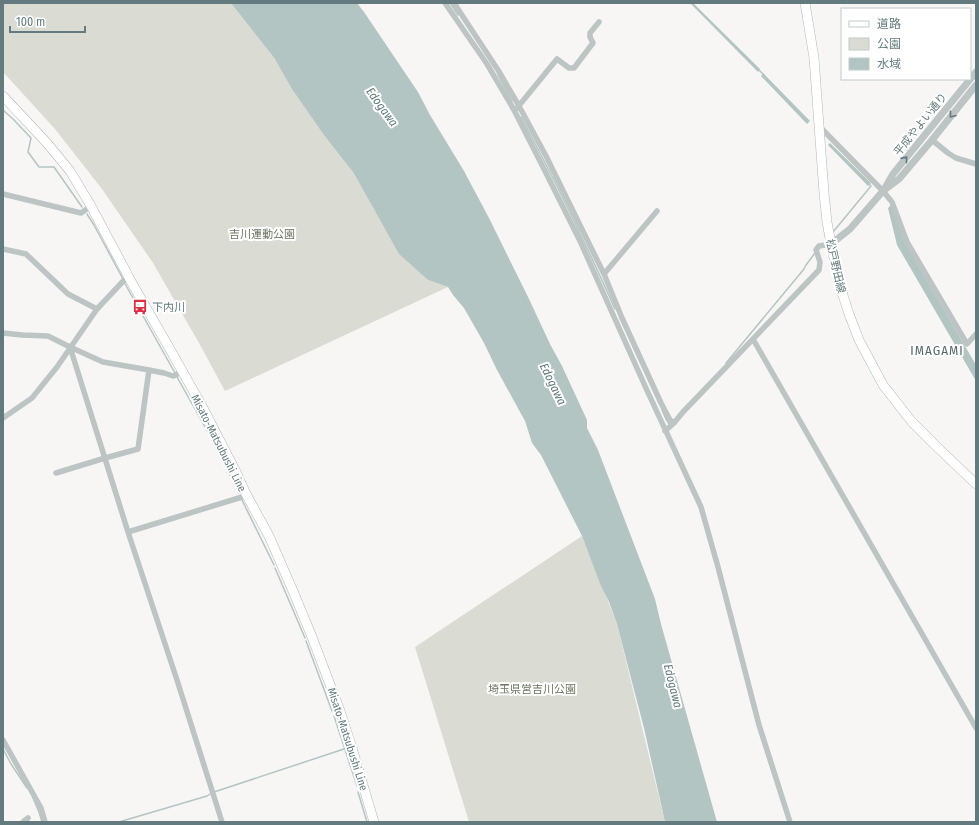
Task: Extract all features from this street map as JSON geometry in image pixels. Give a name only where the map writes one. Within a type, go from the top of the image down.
[{"type":"main road","name":"松戸野田線","points":[[805,3],[814,58],[824,193],[831,244],[840,286],[849,314],[859,340],[883,385],[912,422],[976,484]]},
{"type":"main road","name":"Misato-Matsubushi Line","points":[[3,96],[47,143],[70,171],[91,206],[125,280],[178,374],[203,408],[269,536],[293,590],[342,718],[374,822]]},
{"type":"street","points":[[445,3],[486,64],[514,110],[580,241],[665,432],[701,507],[760,725],[790,822]]},
{"type":"street","points":[[454,3],[498,70],[549,162],[604,274],[622,318],[661,403],[670,420],[674,423]]},
{"type":"street","points":[[514,110],[519,106],[557,59],[569,68],[574,68],[593,43],[590,34],[599,22]]},
{"type":"street","name":"平成やよい通り","points":[[831,244],[850,229],[883,191],[893,174],[969,80]]},
{"type":"street","name":"平成やよい通り","points":[[883,191],[899,179],[976,85]]},
{"type":"street","points":[[818,126],[883,191],[892,202],[907,242],[967,344],[976,334]]},
{"type":"street","points":[[932,140],[948,154],[976,164]]},
{"type":"street","points":[[3,194],[81,213],[91,206]]},
{"type":"street","points":[[604,274],[657,211]]},
{"type":"street","points":[[665,432],[819,270],[820,262],[816,250],[819,246],[831,244]]},
{"type":"street","points":[[3,249],[26,254],[68,294],[97,308]]},
{"type":"street","points":[[3,418],[32,398],[57,367],[97,308],[125,280]]},
{"type":"street","points":[[3,333],[48,336],[103,362],[164,373],[178,374]]},
{"type":"street","points":[[753,339],[976,728]]},
{"type":"street","points":[[70,347],[222,822]]},
{"type":"street","points":[[56,473],[138,449],[150,370]]},
{"type":"street","points":[[128,532],[242,497],[246,494]]},
{"type":"street","points":[[3,740],[41,808],[45,822]]},
{"type":"street","points":[[23,822],[28,818]]},
{"type":"green space","name":"吉川運動公園","points":[[3,3],[232,3],[275,59],[353,172],[385,229],[428,280],[448,287],[225,391],[153,263],[102,189],[55,129],[3,72]]},
{"type":"green space","name":"埼玉県営吉川公園","points":[[582,536],[617,624],[665,822],[469,822],[415,647]]},
{"type":"water","name":"Edogawa","points":[[231,3],[357,3],[418,92],[430,115],[464,171],[489,218],[587,420],[587,428],[598,450],[655,599],[717,822],[665,822],[644,728],[617,624],[609,602],[601,586],[582,536],[541,455],[532,443],[525,421],[464,308],[448,287],[428,280],[399,254],[353,172],[324,135],[292,89],[275,59]]},
{"type":"water","points":[[690,3],[693,3],[760,69],[758,72]]},
{"type":"water","points":[[763,73],[810,121],[807,124],[761,76]]},
{"type":"water","points":[[830,143],[871,183],[868,186],[828,145]]},
{"type":"water","points":[[891,205],[905,243],[976,365],[976,381],[897,245],[888,208]]},
{"type":"waterway","points":[[450,3],[458,15]]},
{"type":"waterway","points":[[758,69],[764,75]]},
{"type":"waterway","points":[[498,75],[512,101]]},
{"type":"waterway","points":[[3,110],[31,138],[28,152],[39,167],[54,167],[82,207]]},
{"type":"waterway","points":[[521,117],[570,212],[615,309]]},
{"type":"waterway","points":[[833,232],[871,186],[869,184]]},
{"type":"waterway","points":[[87,214],[123,279]]},
{"type":"waterway","points":[[726,363],[804,269],[815,253]]},
{"type":"waterway","points":[[124,282],[175,373]]},
{"type":"waterway","points":[[177,377],[209,434],[239,493]]},
{"type":"waterway","points":[[662,410],[670,424]]},
{"type":"waterway","points":[[241,498],[274,565]]},
{"type":"waterway","points":[[275,568],[305,638]]},
{"type":"waterway","points":[[306,641],[332,711]]},
{"type":"waterway","points":[[334,716],[357,786]]},
{"type":"waterway","points":[[3,749],[27,788]]},
{"type":"waterway","points":[[214,792],[344,749]]},
{"type":"waterway","points":[[358,792],[367,822]]},
{"type":"waterway","points":[[119,822],[210,794]]},
{"type":"waterway","points":[[33,798],[42,822]]},
{"type":"place","name":"下内川","points":[[140,307]]},
{"type":"district","name":"IMAGAMI","points":[[937,350]]}]
